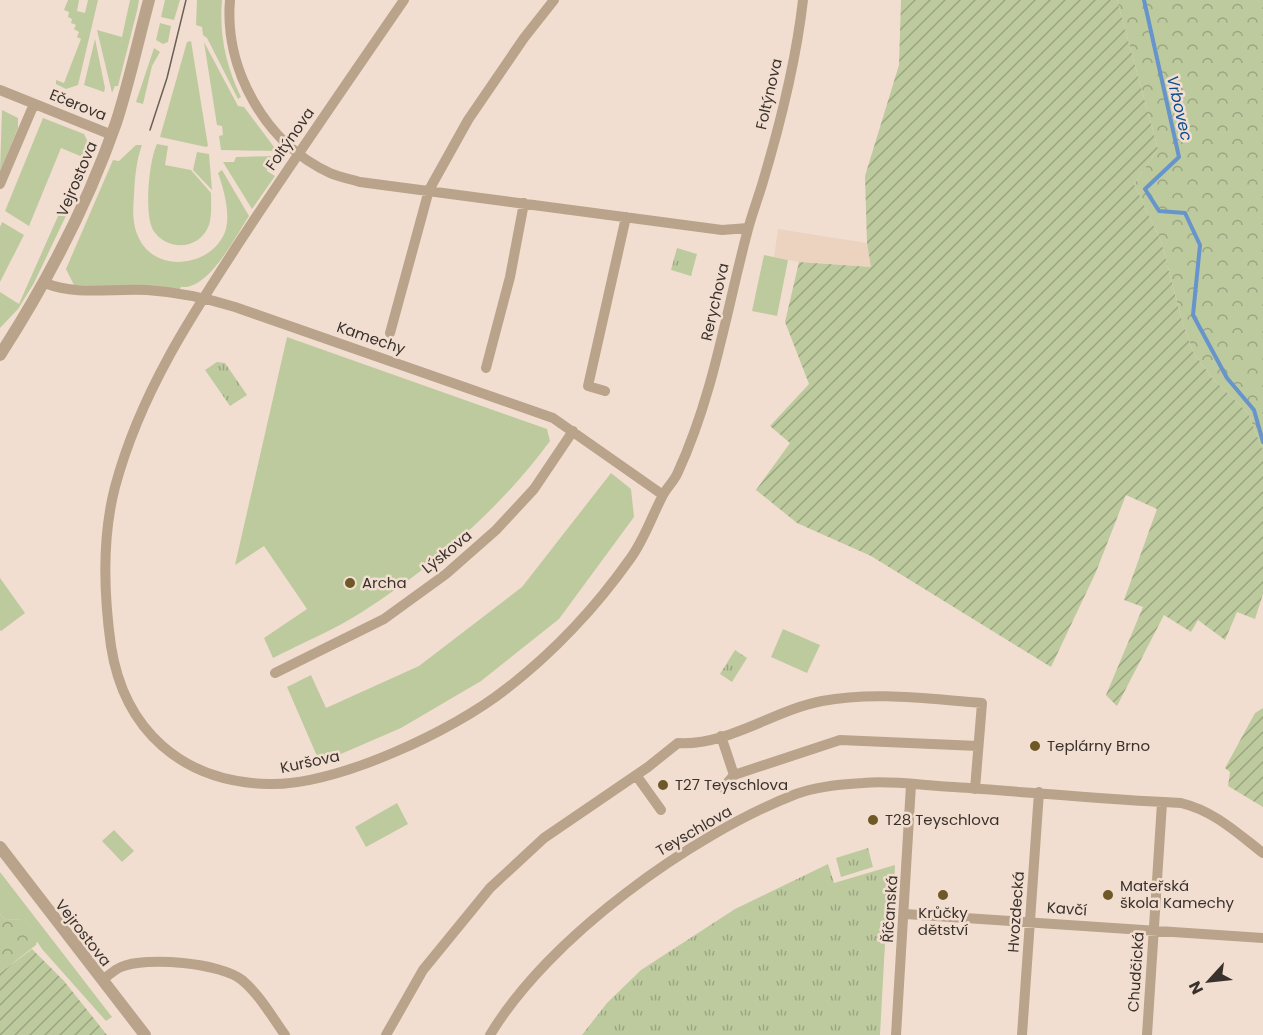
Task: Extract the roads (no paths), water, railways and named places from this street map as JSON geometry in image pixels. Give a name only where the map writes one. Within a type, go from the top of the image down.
[{"type":"street","name":"Vejrostova","points":[[0,355],[45,283],[69,238],[112,135],[131,74],[149,0]]},
{"type":"street","points":[[230,0],[230,37],[246,87],[262,115],[314,165],[360,182],[722,230],[748,228]]},
{"type":"street","name":"Foltýnova","points":[[203,297],[404,0]]},
{"type":"street","points":[[390,333],[429,190],[475,110],[524,38],[554,0]]},
{"type":"street","name":"Foltýnova","points":[[748,228],[788,86],[803,0]]},
{"type":"street","name":"Ečerova","points":[[0,90],[112,135]]},
{"type":"street","name":"Ečerova","points":[[0,184],[33,104]]},
{"type":"street","points":[[486,368],[510,277],[524,203]]},
{"type":"street","points":[[605,391],[588,386],[626,217]]},
{"type":"street","name":"Rerychova","points":[[663,495],[676,478],[700,413],[723,336],[748,228]]},
{"type":"street","name":"Kamechy","points":[[45,283],[75,290],[148,290],[203,297],[370,353],[553,418],[663,495]]},
{"type":"street","name":"Kuršova","points":[[203,297],[156,379],[132,431],[113,496],[107,550],[107,593],[117,678],[127,702],[141,724],[158,744],[191,766],[225,778],[270,784],[295,782],[363,764],[429,737],[504,692],[575,625],[631,558],[650,525],[663,495]]},
{"type":"street","name":"Lýskova","points":[[274,673],[384,619],[446,574],[496,530],[534,489],[573,431]]},
{"type":"street","points":[[386,1035],[423,970],[490,888],[544,838],[636,775],[678,743],[721,736],[821,701],[848,696],[882,695],[982,703],[975,789]]},
{"type":"street","points":[[721,736],[734,775],[840,740],[978,746]]},
{"type":"street","points":[[636,775],[661,810]]},
{"type":"street","name":"Teyschlova","points":[[723,788],[734,775]]},
{"type":"street","name":"Teyschlova","points":[[490,1035],[503,1013],[580,930],[662,866],[748,817],[798,793],[864,782],[1180,803],[1200,808],[1218,817],[1263,853]]},
{"type":"street","name":"Říčanská","points":[[896,1035],[912,785]]},
{"type":"street","name":"Hvozdecká","points":[[1022,1035],[1039,792]]},
{"type":"street","name":"Chudčická","points":[[1147,1035],[1162,802]]},
{"type":"street","name":"Vejrostova","points":[[0,847],[145,1035]]},
{"type":"street","name":"Kavčí","points":[[905,914],[1263,938]]},
{"type":"street","points":[[102,980],[121,967],[138,964],[189,963],[210,967],[241,979],[285,1035]]},
{"type":"waterway","name":"Vrbovec","points":[[1144,0],[1179,157],[1145,189],[1159,211],[1185,213],[1200,245],[1193,315],[1227,378],[1254,410],[1263,442]]},
{"type":"tram line","points":[[150,130],[167,78],[186,0]]},
{"type":"place","name":"Archa","points":[[350,583]]},
{"type":"place","name":"Teplárny Brno","points":[[1035,746]]},
{"type":"place","name":"T27 Teyschlova","points":[[663,785]]},
{"type":"place","name":"T28 Teyschlova","points":[[873,820]]},
{"type":"place","name":"Krůčky dětství","points":[[943,895]]},
{"type":"place","name":"Mateřská škola Kamechy","points":[[1108,895]]}]
